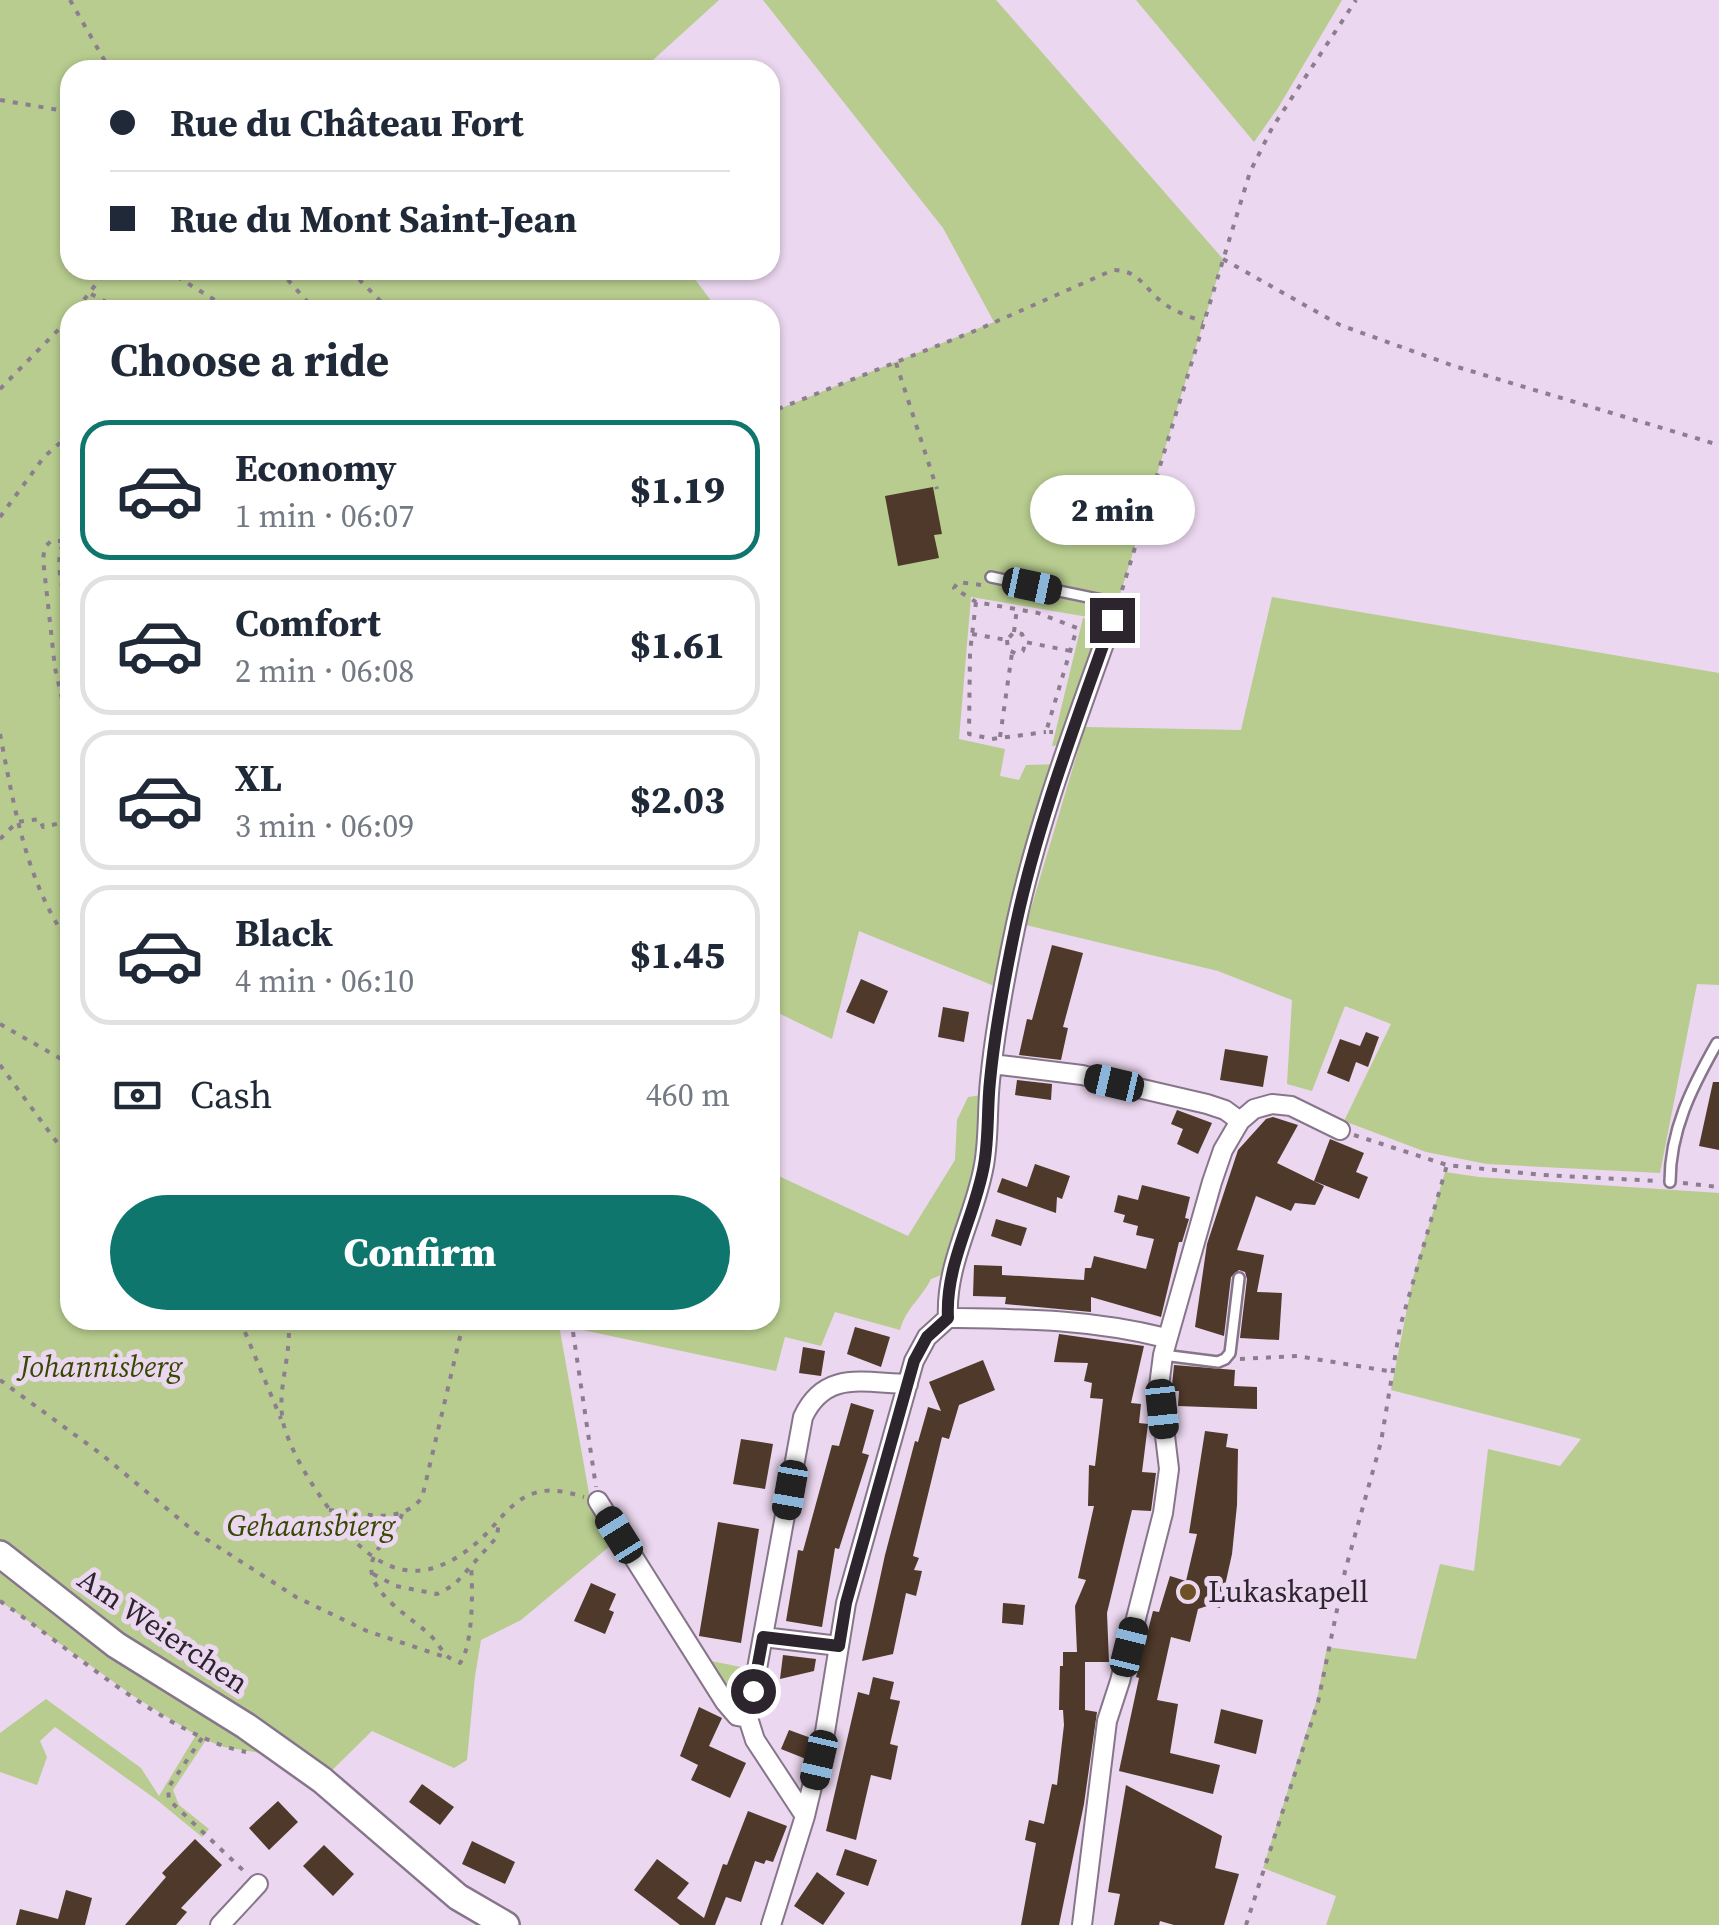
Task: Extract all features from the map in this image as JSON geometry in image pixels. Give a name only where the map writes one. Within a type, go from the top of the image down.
[{"type":"main road","name":"Am Weierchen","points":[[0,1554],[116,1645],[292,1758],[458,1896],[506,1925]]},
{"type":"street","points":[[948,1318],[952,1271],[984,1164],[992,1064],[1016,923],[1035,848],[1112,620]]},
{"type":"street","points":[[992,1064],[1100,1080],[1207,1104],[1240,1120]]},
{"type":"street","points":[[1082,1925],[1107,1722],[1163,1513],[1169,1469],[1159,1386],[1164,1346],[1223,1150],[1240,1120],[1254,1109],[1272,1104],[1290,1106],[1340,1130]]},
{"type":"street","points":[[771,1925],[805,1816],[825,1732],[846,1603],[914,1361],[927,1337],[948,1318],[1058,1319],[1114,1325],[1164,1346]]},
{"type":"street","points":[[805,1816],[754,1740],[748,1718],[803,1416],[823,1388],[842,1383],[908,1384]]},
{"type":"street","points":[[598,1502],[725,1702],[738,1716],[748,1718]]},
{"type":"street","points":[[763,1637],[839,1646]]},
{"type":"street","points":[[220,1925],[258,1884]]},
{"type":"lane","points":[[991,578],[1118,603],[1112,620]]},
{"type":"lane","points":[[1670,1182],[1670,1158],[1678,1124],[1691,1088],[1717,1043]]},
{"type":"lane","points":[[1164,1346],[1218,1362],[1225,1359],[1230,1352],[1239,1278]]},
{"type":"path","points":[[70,0],[104,60]]},
{"type":"path","points":[[1124,582],[1259,149],[1356,0]]},
{"type":"path","points":[[0,100],[60,111]]},
{"type":"path","points":[[1222,259],[1340,325],[1454,366],[1719,445]]},
{"type":"path","points":[[780,408],[896,364],[1114,270],[1138,275],[1165,304],[1203,322]]},
{"type":"path","points":[[84,300],[99,280]]},
{"type":"path","points":[[182,280],[215,300]]},
{"type":"path","points":[[288,280],[306,300]]},
{"type":"path","points":[[360,280],[380,300]]},
{"type":"path","points":[[89,293],[103,300]]},
{"type":"path","points":[[0,389],[60,328]]},
{"type":"path","points":[[896,364],[938,489]]},
{"type":"path","points":[[0,517],[44,457],[60,443]]},
{"type":"path","points":[[60,540],[45,547],[43,559],[60,687]]},
{"type":"path","points":[[958,582],[954,588],[976,602],[1017,608],[1078,628],[1046,732]]},
{"type":"path","points":[[976,602],[969,734],[1000,738],[1046,732],[1072,735]]},
{"type":"path","points":[[1000,738],[1012,653],[1006,646],[1014,632],[1017,608]]},
{"type":"path","points":[[1012,653],[1023,651],[1025,642],[1022,634],[1014,632]]},
{"type":"path","points":[[972,634],[1007,640]]},
{"type":"path","points":[[1025,642],[1071,651]]},
{"type":"path","points":[[0,734],[17,822],[42,894],[60,926]]},
{"type":"path","points":[[0,839],[17,822],[40,819],[43,827],[60,823]]},
{"type":"path","points":[[0,1024],[60,1058]]},
{"type":"path","points":[[0,1065],[60,1146]]},
{"type":"path","points":[[1340,1130],[1448,1165],[1719,1187]]},
{"type":"path","points":[[1246,1925],[1318,1702],[1344,1571],[1382,1442],[1400,1327],[1448,1165]]},
{"type":"path","points":[[245,1330],[261,1378],[329,1510],[372,1559],[391,1568],[415,1572],[434,1568],[482,1538],[520,1500],[536,1492],[558,1489],[598,1502],[573,1332]]},
{"type":"path","points":[[284,1424],[283,1364],[288,1330]]},
{"type":"path","points":[[329,1510],[382,1517],[412,1510],[422,1498],[462,1330]]},
{"type":"path","points":[[1225,1359],[1297,1356],[1394,1372]]},
{"type":"path","points":[[0,1380],[101,1454],[194,1532],[296,1597],[368,1631],[460,1663],[465,1658],[472,1567]]},
{"type":"path","points":[[402,1514],[397,1531],[383,1541],[372,1559],[372,1574],[382,1595],[433,1637],[445,1657]]},
{"type":"path","points":[[372,1574],[396,1586],[437,1594],[454,1585],[497,1537],[500,1518]]},
{"type":"path","points":[[0,1601],[132,1696],[202,1738],[224,1748],[254,1753]]},
{"type":"path","points":[[202,1738],[168,1788],[169,1800],[258,1884]]},
{"type":"green space","name":"Gehaansbierg","points":[[0,0],[719,0],[653,60],[60,60],[60,280],[696,280],[710,300],[60,300],[60,1330],[560,1330],[590,1499],[616,1541],[521,1620],[481,1640],[467,1760],[454,1768],[372,1731],[322,1780],[291,1758],[224,1747],[206,1740],[173,1790],[179,1805],[209,1829],[202,1837],[55,1727],[40,1741],[47,1757],[37,1785],[0,1772],[0,1733],[46,1699],[141,1768],[159,1796],[196,1735],[132,1695],[0,1601]]},
{"type":"green space","points":[[763,0],[996,0],[1223,259],[1112,621],[971,597],[959,739],[1005,749],[1000,776],[1019,780],[1026,765],[1063,764],[1004,990],[859,931],[832,1039],[780,1014],[780,409],[994,322],[943,228]]},
{"type":"green space","points":[[1136,0],[1342,0],[1254,142]]},
{"type":"green space","points":[[1272,597],[1719,673],[1719,985],[1697,984],[1660,1173],[1487,1164],[1426,1152],[1344,1121],[1391,1024],[1345,1006],[1312,1091],[1287,1084],[1292,1000],[1218,971],[1026,925],[1085,727],[1241,730]]},
{"type":"green space","points":[[1083,618],[1104,621],[1067,744],[1052,746]]},
{"type":"green space","name":"Gehaansbierg","points":[[989,1094],[972,1213],[952,1271],[931,1279],[900,1330],[835,1312],[821,1346],[785,1337],[776,1371],[583,1330],[780,1330],[780,1177],[908,1236],[955,1160],[957,1120],[968,1097]]},
{"type":"green space","points":[[1445,1172],[1719,1193],[1719,1925],[1326,1925],[1336,1896],[1263,1868],[1317,1699],[1327,1647],[1416,1659],[1440,1564],[1474,1571],[1488,1449],[1560,1466],[1581,1439],[1391,1390],[1413,1278]]},
{"type":"green space","points":[[706,1660],[751,1669],[743,1702],[734,1703]]},
{"type":"building","points":[[933,487],[942,534],[934,535],[939,558],[898,566],[885,496]]},
{"type":"building","points":[[1052,945],[1083,953],[1063,1027],[1068,1028],[1061,1060],[1019,1055]]},
{"type":"building","points":[[861,979],[888,991],[874,1024],[846,1012]]},
{"type":"building","points":[[943,1007],[969,1012],[964,1042],[938,1037]]},
{"type":"building","points":[[1366,1032],[1379,1037],[1368,1067],[1356,1062],[1349,1082],[1327,1073],[1340,1039],[1360,1046]]},
{"type":"building","points":[[1225,1049],[1268,1056],[1263,1087],[1220,1080]]},
{"type":"building","points":[[1017,1080],[1052,1084],[1051,1100],[1015,1095]]},
{"type":"building","points":[[1713,1082],[1719,1082],[1719,1150],[1699,1146]]},
{"type":"building","points":[[1177,1110],[1212,1123],[1198,1154],[1177,1144],[1183,1129],[1171,1124]]},
{"type":"building","points":[[1273,1117],[1298,1125],[1277,1163],[1324,1186],[1315,1205],[1295,1203],[1291,1211],[1256,1196],[1237,1250],[1264,1255],[1257,1292],[1282,1293],[1279,1340],[1240,1338],[1247,1279],[1245,1272],[1239,1270],[1231,1277],[1224,1336],[1195,1327],[1207,1244],[1238,1150],[1266,1119]]},
{"type":"building","points":[[1330,1139],[1364,1153],[1356,1172],[1368,1177],[1359,1199],[1314,1181]]},
{"type":"building","points":[[1035,1164],[1070,1176],[1062,1199],[1057,1197],[1056,1213],[997,1192],[1002,1178],[1027,1187]]},
{"type":"building","points":[[1142,1185],[1190,1197],[1185,1218],[1189,1219],[1179,1242],[1161,1317],[1091,1297],[1091,1312],[1005,1304],[1006,1297],[973,1296],[974,1265],[1002,1266],[1002,1275],[1084,1280],[1085,1268],[1091,1268],[1094,1256],[1146,1269],[1154,1239],[1136,1235],[1138,1226],[1123,1222],[1125,1215],[1114,1212],[1118,1195],[1138,1200]]},
{"type":"building","points":[[996,1219],[1027,1228],[1021,1246],[991,1236]]},
{"type":"building","points":[[855,1327],[890,1337],[881,1367],[847,1354]]},
{"type":"building","points":[[1059,1334],[1144,1346],[1131,1403],[1141,1404],[1139,1423],[1148,1424],[1142,1472],[1156,1473],[1151,1511],[1132,1510],[1107,1613],[1109,1662],[1085,1662],[1085,1710],[1097,1712],[1084,1804],[1059,1925],[1021,1925],[1036,1843],[1025,1840],[1029,1820],[1044,1824],[1052,1784],[1057,1785],[1064,1725],[1063,1710],[1059,1710],[1060,1666],[1063,1652],[1077,1652],[1075,1606],[1086,1580],[1078,1578],[1094,1506],[1088,1506],[1089,1465],[1095,1466],[1103,1399],[1090,1398],[1092,1383],[1084,1381],[1088,1363],[1054,1362]]},
{"type":"building","points":[[803,1347],[825,1351],[821,1376],[799,1373]]},
{"type":"building","points":[[983,1360],[995,1390],[959,1405],[949,1439],[942,1437],[913,1556],[919,1558],[914,1570],[922,1571],[916,1596],[906,1593],[893,1654],[862,1661],[915,1441],[918,1442],[928,1407],[941,1411],[929,1382]]},
{"type":"building","points":[[1174,1365],[1235,1370],[1234,1386],[1257,1387],[1257,1409],[1178,1406],[1179,1391],[1172,1391]]},
{"type":"building","points":[[851,1403],[874,1410],[862,1453],[869,1455],[839,1549],[835,1548],[822,1627],[786,1621],[798,1550],[803,1551],[832,1445],[839,1446]]},
{"type":"building","points":[[1205,1431],[1228,1434],[1226,1447],[1238,1449],[1232,1554],[1220,1608],[1210,1605],[1198,1609],[1190,1642],[1171,1637],[1157,1700],[1178,1704],[1170,1753],[1220,1765],[1213,1794],[1119,1771],[1153,1611],[1159,1612],[1170,1576],[1186,1581],[1197,1534],[1189,1533]]},
{"type":"building","points":[[741,1439],[773,1444],[765,1489],[733,1484]]},
{"type":"building","points":[[718,1522],[759,1529],[741,1643],[699,1636]]},
{"type":"building","points":[[591,1583],[616,1594],[605,1634],[574,1621]]},
{"type":"building","points":[[1003,1603],[1025,1605],[1023,1625],[1002,1623]]},
{"type":"building","points":[[783,1655],[816,1659],[814,1671],[780,1679]]},
{"type":"building","points":[[873,1677],[894,1682],[890,1699],[900,1701],[890,1744],[898,1746],[891,1780],[871,1775],[856,1840],[826,1831],[858,1692],[869,1695]]},
{"type":"building","points":[[699,1707],[722,1718],[709,1746],[746,1763],[730,1798],[691,1780],[698,1765],[680,1756]]},
{"type":"building","points":[[1221,1709],[1263,1720],[1256,1754],[1214,1743]]},
{"type":"building","points":[[789,1730],[811,1738],[806,1759],[781,1749]]},
{"type":"building","points":[[422,1784],[454,1807],[440,1825],[409,1802]]},
{"type":"building","points":[[1126,1785],[1222,1836],[1215,1868],[1239,1874],[1224,1925],[1174,1925],[1160,1921],[1159,1925],[1114,1925],[1120,1894],[1108,1892]]},
{"type":"building","points":[[278,1801],[298,1822],[269,1850],[249,1828]]},
{"type":"building","points":[[748,1811],[787,1826],[773,1862],[755,1861],[741,1902],[726,1897],[715,1925],[680,1925],[634,1890],[657,1859],[689,1883],[677,1898],[704,1918]]},
{"type":"building","points":[[195,1839],[222,1865],[181,1908],[187,1912],[176,1925],[125,1925],[166,1877],[162,1873]]},
{"type":"building","points":[[472,1841],[515,1862],[505,1884],[462,1864]]},
{"type":"building","points":[[324,1845],[354,1874],[333,1896],[303,1866]]},
{"type":"building","points":[[845,1849],[877,1860],[868,1886],[836,1875]]},
{"type":"building","points":[[817,1872],[845,1893],[823,1925],[794,1906]]},
{"type":"building","points":[[66,1890],[92,1898],[85,1925],[16,1925],[20,1909],[58,1919]]},
{"type":"place","name":"Lukaskapell","points":[[1188,1592]]},
{"type":"route","points":[[753,1691],[763,1637],[839,1646],[846,1603],[914,1361],[927,1337],[948,1318],[952,1271],[984,1164],[992,1064],[1016,923],[1035,848],[1112,620]]},
{"type":"park label","name":"Johannisberg","points":[[101,1367]]}]
